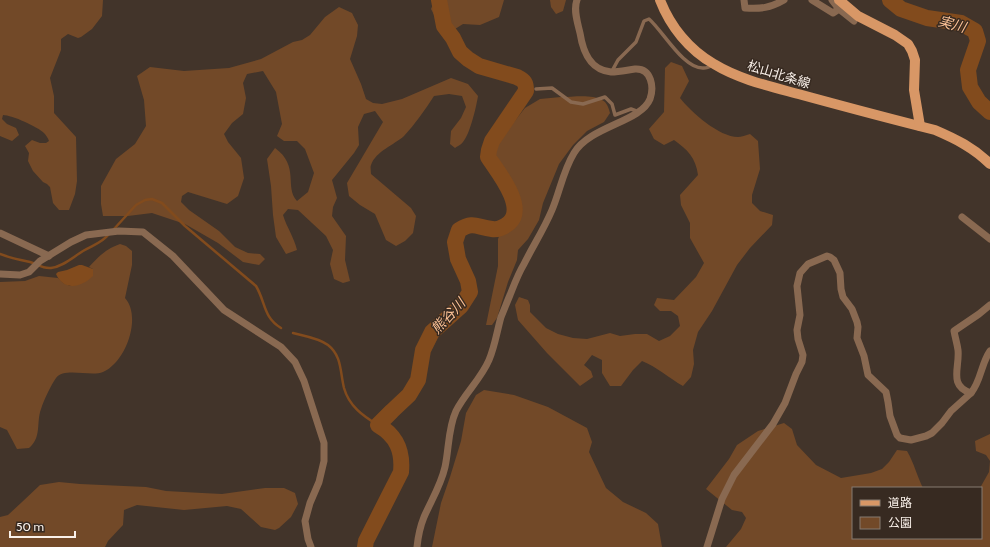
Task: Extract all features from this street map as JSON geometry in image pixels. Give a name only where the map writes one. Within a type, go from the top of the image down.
[{"type":"main road","name":"松山北条線","points":[[663,1],[670,20],[679,34],[701,56],[714,65],[756,82],[935,130],[955,138],[978,153],[990,164]]},
{"type":"main road","points":[[839,4],[858,16],[895,35],[908,44],[915,60],[914,90],[920,126]]},
{"type":"street","points":[[417,547],[423,518],[445,467],[451,422],[457,409],[482,374],[489,360],[501,317],[523,265],[546,225],[568,164],[575,151],[584,141],[593,134],[640,112],[649,102],[652,93],[653,85],[649,76],[644,71],[636,69],[612,72],[601,69],[586,57],[577,20],[577,0]]},
{"type":"street","points":[[744,0],[745,8],[758,9],[775,6],[784,0]]},
{"type":"street","points":[[812,0],[833,13],[839,4]]},
{"type":"street","points":[[832,0],[839,4],[854,21]]},
{"type":"street","points":[[962,217],[990,239]]},
{"type":"street","points":[[0,274],[20,275],[30,272],[40,261],[71,242],[86,235],[119,231],[143,232],[172,256],[224,310],[281,347],[295,362],[304,381],[324,443],[324,462],[319,482],[310,503],[305,521],[311,547]]},
{"type":"street","points":[[0,233],[49,256]]},
{"type":"street","points":[[707,547],[722,498],[734,475],[773,424],[785,402],[802,362],[797,330],[800,315],[797,286],[800,273],[808,264],[827,256],[834,260],[840,273],[843,297],[852,309],[857,322],[857,338],[864,356],[868,375],[886,392],[890,416],[897,435],[900,438],[911,440],[932,433],[951,411],[971,393],[979,381],[990,351]]},
{"type":"street","points":[[971,393],[964,391],[958,386],[956,375],[958,351],[954,331],[990,305]]},
{"type":"lane","points":[[612,72],[618,60],[636,42],[644,21],[649,19],[656,25],[689,64],[704,68],[714,65]]},
{"type":"lane","points":[[536,89],[552,88],[571,102],[583,104],[605,97],[612,104],[615,115],[631,109],[640,112]]},
{"type":"green space","points":[[0,0],[103,0],[102,16],[92,29],[78,38],[68,34],[61,39],[61,50],[50,78],[54,96],[54,113],[76,137],[77,181],[75,194],[69,210],[59,210],[53,203],[50,187],[33,171],[28,161],[29,153],[25,146],[32,140],[40,143],[46,143],[49,141],[45,134],[25,122],[3,115],[2,119],[7,124],[16,128],[19,135],[12,141],[0,136]]},
{"type":"green space","points":[[435,0],[504,0],[499,17],[480,25],[463,24],[447,32],[431,9]]},
{"type":"green space","points":[[550,0],[566,0],[563,11],[556,14],[551,7]]},
{"type":"green space","points":[[339,7],[352,13],[358,25],[357,36],[350,59],[366,99],[373,103],[382,104],[402,99],[451,78],[468,84],[478,96],[466,138],[455,148],[450,144],[451,131],[461,118],[466,107],[462,96],[449,94],[434,96],[420,117],[404,136],[381,152],[373,160],[371,174],[411,208],[416,216],[413,233],[405,241],[396,246],[386,240],[375,214],[349,196],[347,183],[383,122],[375,111],[364,114],[358,127],[359,145],[332,180],[337,198],[333,207],[332,216],[346,236],[345,260],[350,281],[343,283],[334,279],[330,264],[333,250],[326,236],[298,210],[288,209],[283,215],[297,250],[286,254],[276,237],[267,159],[275,148],[283,155],[290,169],[293,195],[297,201],[308,192],[314,173],[305,149],[297,141],[284,141],[277,136],[282,124],[276,92],[263,71],[247,74],[243,83],[246,98],[243,114],[232,123],[224,134],[228,142],[241,158],[244,178],[238,196],[227,204],[188,192],[182,196],[181,202],[189,210],[219,231],[235,247],[248,253],[260,254],[265,259],[259,265],[243,262],[218,243],[185,224],[152,213],[128,216],[103,216],[101,186],[116,159],[135,144],[146,126],[144,100],[137,76],[150,67],[184,71],[229,68],[261,59],[310,35],[325,17]]},
{"type":"green space","points":[[671,62],[682,66],[689,81],[680,98],[691,110],[706,123],[722,133],[738,137],[750,134],[758,141],[760,169],[752,195],[752,203],[760,211],[773,215],[772,225],[750,248],[737,265],[712,311],[698,332],[693,350],[694,364],[691,377],[683,386],[653,366],[642,361],[621,386],[610,386],[602,373],[602,360],[592,355],[584,365],[591,371],[593,377],[580,386],[547,353],[518,320],[515,305],[519,297],[528,300],[530,312],[546,328],[558,334],[573,338],[587,339],[610,333],[620,336],[647,334],[659,341],[670,336],[680,326],[678,316],[671,311],[660,311],[654,305],[657,298],[674,300],[696,277],[704,263],[690,238],[690,223],[681,205],[680,195],[698,175],[693,159],[679,143],[674,140],[664,145],[654,139],[649,129],[664,112],[665,68]]},
{"type":"green space","points":[[588,96],[598,98],[605,102],[610,113],[604,122],[587,131],[573,145],[559,164],[543,203],[539,220],[528,239],[518,250],[517,260],[508,282],[497,318],[492,325],[486,325],[498,266],[498,239],[506,219],[508,205],[504,182],[493,158],[496,145],[525,108],[540,99]]},
{"type":"green space","points":[[120,244],[126,246],[132,251],[132,265],[125,298],[130,306],[132,327],[125,349],[119,359],[103,372],[92,374],[65,373],[56,378],[41,409],[36,439],[29,448],[17,449],[7,430],[0,427],[0,282],[25,281],[39,276],[58,278],[63,283],[70,286],[93,269],[89,267],[103,253]]},
{"type":"green space","points":[[484,390],[514,395],[548,407],[587,428],[592,442],[589,452],[606,488],[623,502],[646,513],[658,524],[662,547],[432,547],[441,503],[461,441],[466,413],[476,395]]},
{"type":"green space","points":[[784,423],[792,429],[797,445],[816,465],[841,478],[871,473],[882,469],[897,450],[907,451],[923,487],[852,487],[852,539],[982,539],[982,487],[981,487],[989,472],[990,461],[990,547],[726,547],[741,529],[746,518],[742,512],[732,510],[706,489],[729,459],[737,445],[758,431]]},
{"type":"green space","points":[[990,434],[990,461],[986,455],[976,451],[975,441]]},
{"type":"green space","points":[[59,482],[146,487],[166,491],[222,494],[265,488],[284,488],[295,493],[298,504],[291,517],[275,530],[261,527],[241,509],[227,506],[184,510],[137,505],[124,510],[123,525],[108,541],[105,547],[0,547],[0,517],[8,515],[40,485]]},
{"type":"shaded area","points":[[79,265],[93,269],[93,276],[89,280],[73,286],[59,280],[56,274],[58,272]]},
{"type":"waterway","name":"熊谷川","points":[[365,547],[366,541],[401,472],[400,451],[390,434],[378,425],[409,395],[418,380],[423,350],[432,332],[461,306],[470,292],[468,281],[458,259],[455,242],[459,230],[472,225],[499,229],[509,223],[514,216],[515,208],[509,189],[488,157],[492,141],[526,91],[525,84],[517,77],[479,66],[460,52],[453,38],[444,26],[439,0]]},
{"type":"waterway","name":"実川","points":[[890,0],[901,9],[927,18],[961,23],[975,31],[978,41],[968,70],[970,87],[979,102],[990,112]]},
{"type":"waterway","points":[[114,229],[136,205],[145,200],[152,199],[162,203],[185,226],[256,286],[268,314],[275,324],[281,328]]},
{"type":"waterway","points":[[0,254],[51,268],[64,263],[100,242],[109,234]]},
{"type":"waterway","points":[[293,333],[320,341],[333,349],[340,365],[344,388],[349,400],[357,410],[378,425]]}]
